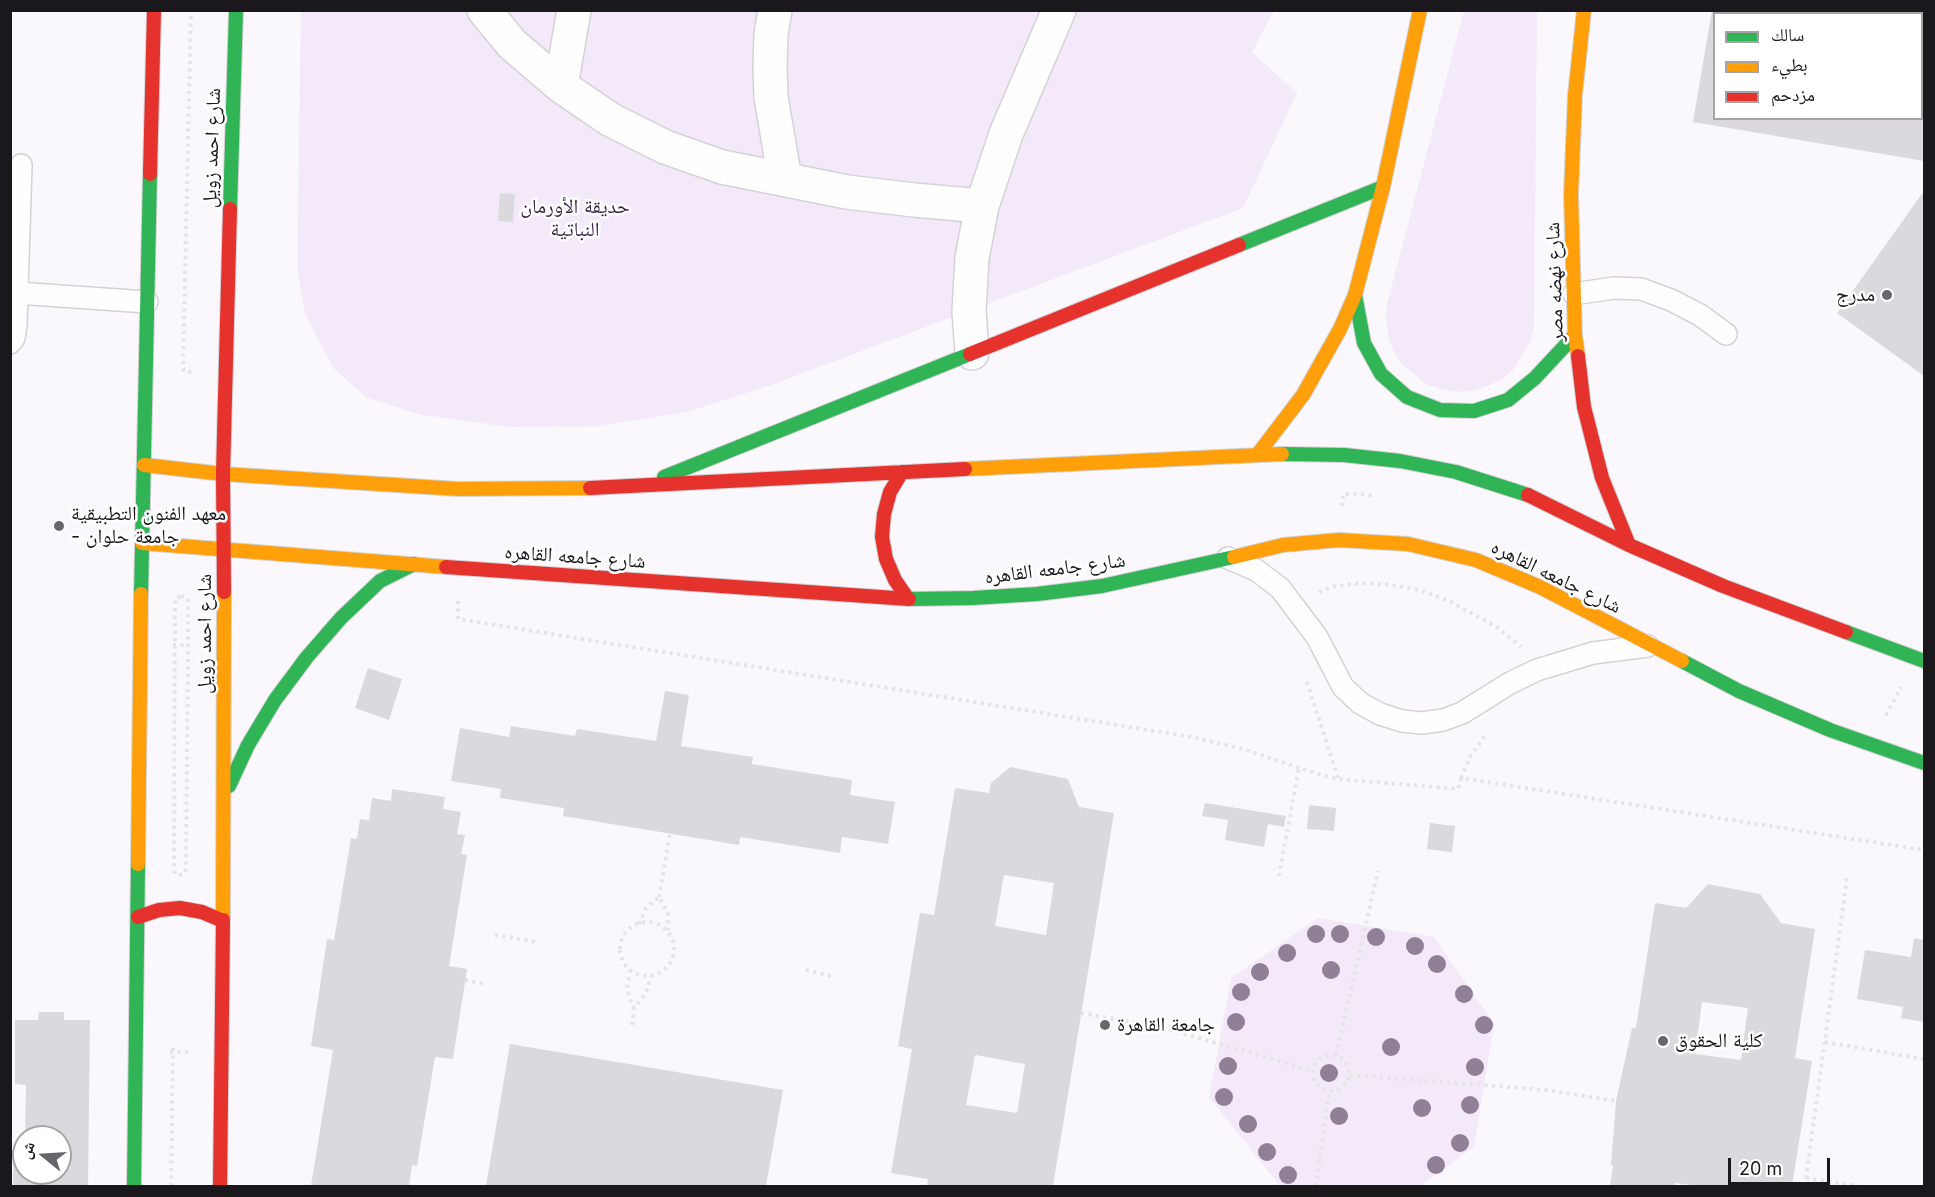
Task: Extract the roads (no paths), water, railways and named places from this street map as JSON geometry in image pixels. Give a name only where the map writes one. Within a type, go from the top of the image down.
[{"type":"main road","points":[[134,1186],[142,543],[154,10]]},
{"type":"main road","name":"شارع احمد زويل","points":[[220,1186],[225,793],[223,474],[236,10]]},
{"type":"main road","points":[[1258,454],[1303,394],[1335,337],[1355,295],[1383,187],[1420,10]]},
{"type":"main road","name":"شارع نهضه مصر","points":[[1584,10],[1575,95],[1571,195],[1575,335],[1584,407],[1602,478],[1629,545]]},
{"type":"main road","points":[[640,486],[1383,187]]},
{"type":"main road","points":[[1355,295],[1364,343],[1381,374],[1407,397],[1440,410],[1474,411],[1508,400],[1535,378],[1575,335]]},
{"type":"main road","points":[[144,465],[223,474],[458,489],[560,490],[1258,454],[1344,455],[1400,461],[1456,472],[1528,495],[1629,545],[1724,586],[1922,656]]},
{"type":"main road","points":[[902,472],[890,492],[884,514],[882,537],[886,559],[895,580],[908,599]]},
{"type":"main road","name":"شارع جامعه القاهره","points":[[142,543],[459,568],[908,599],[1037,594],[1102,586],[1283,545],[1339,540],[1408,544],[1476,560],[1540,587],[1739,691],[1830,730],[1924,763]]},
{"type":"main road","points":[[225,793],[275,700],[307,657],[341,618],[380,581],[414,564]]},
{"type":"main road","points":[[138,917],[159,910],[180,908],[202,912],[223,921]]},
{"type":"street","points":[[484,10],[512,44],[561,86],[611,120],[665,147],[722,167],[785,180],[858,193],[982,206]]},
{"type":"street","points":[[561,86],[574,10]]},
{"type":"street","points":[[775,10],[771,34],[771,96],[785,180]]},
{"type":"street","points":[[972,353],[969,311],[972,258],[982,206],[1006,134],[1059,10]]},
{"type":"lane","points":[[10,343],[14,338],[16,325],[21,165]]},
{"type":"lane","points":[[1574,294],[1614,288],[1641,289],[1691,310],[1726,334]]},
{"type":"lane","points":[[17,293],[147,302]]},
{"type":"lane","points":[[1228,558],[1256,570],[1280,588],[1293,602],[1317,637],[1343,687],[1360,703],[1380,714],[1402,721],[1422,723],[1443,720],[1462,713],[1510,683],[1537,670],[1593,653],[1652,646]]},
{"type":"place","name":"مدرج","points":[[1887,295]]},
{"type":"place","name":"معهد الفنون التطبيقية - جامعة حلوان","points":[[59,526]]},
{"type":"place","name":"جامعة القاهرة","points":[[1105,1025]]},
{"type":"place","name":"كلية الحقوق","points":[[1663,1041]]},
{"type":"park label","name":"حديقة الأورمان النباتية","points":[[575,218]]}]
